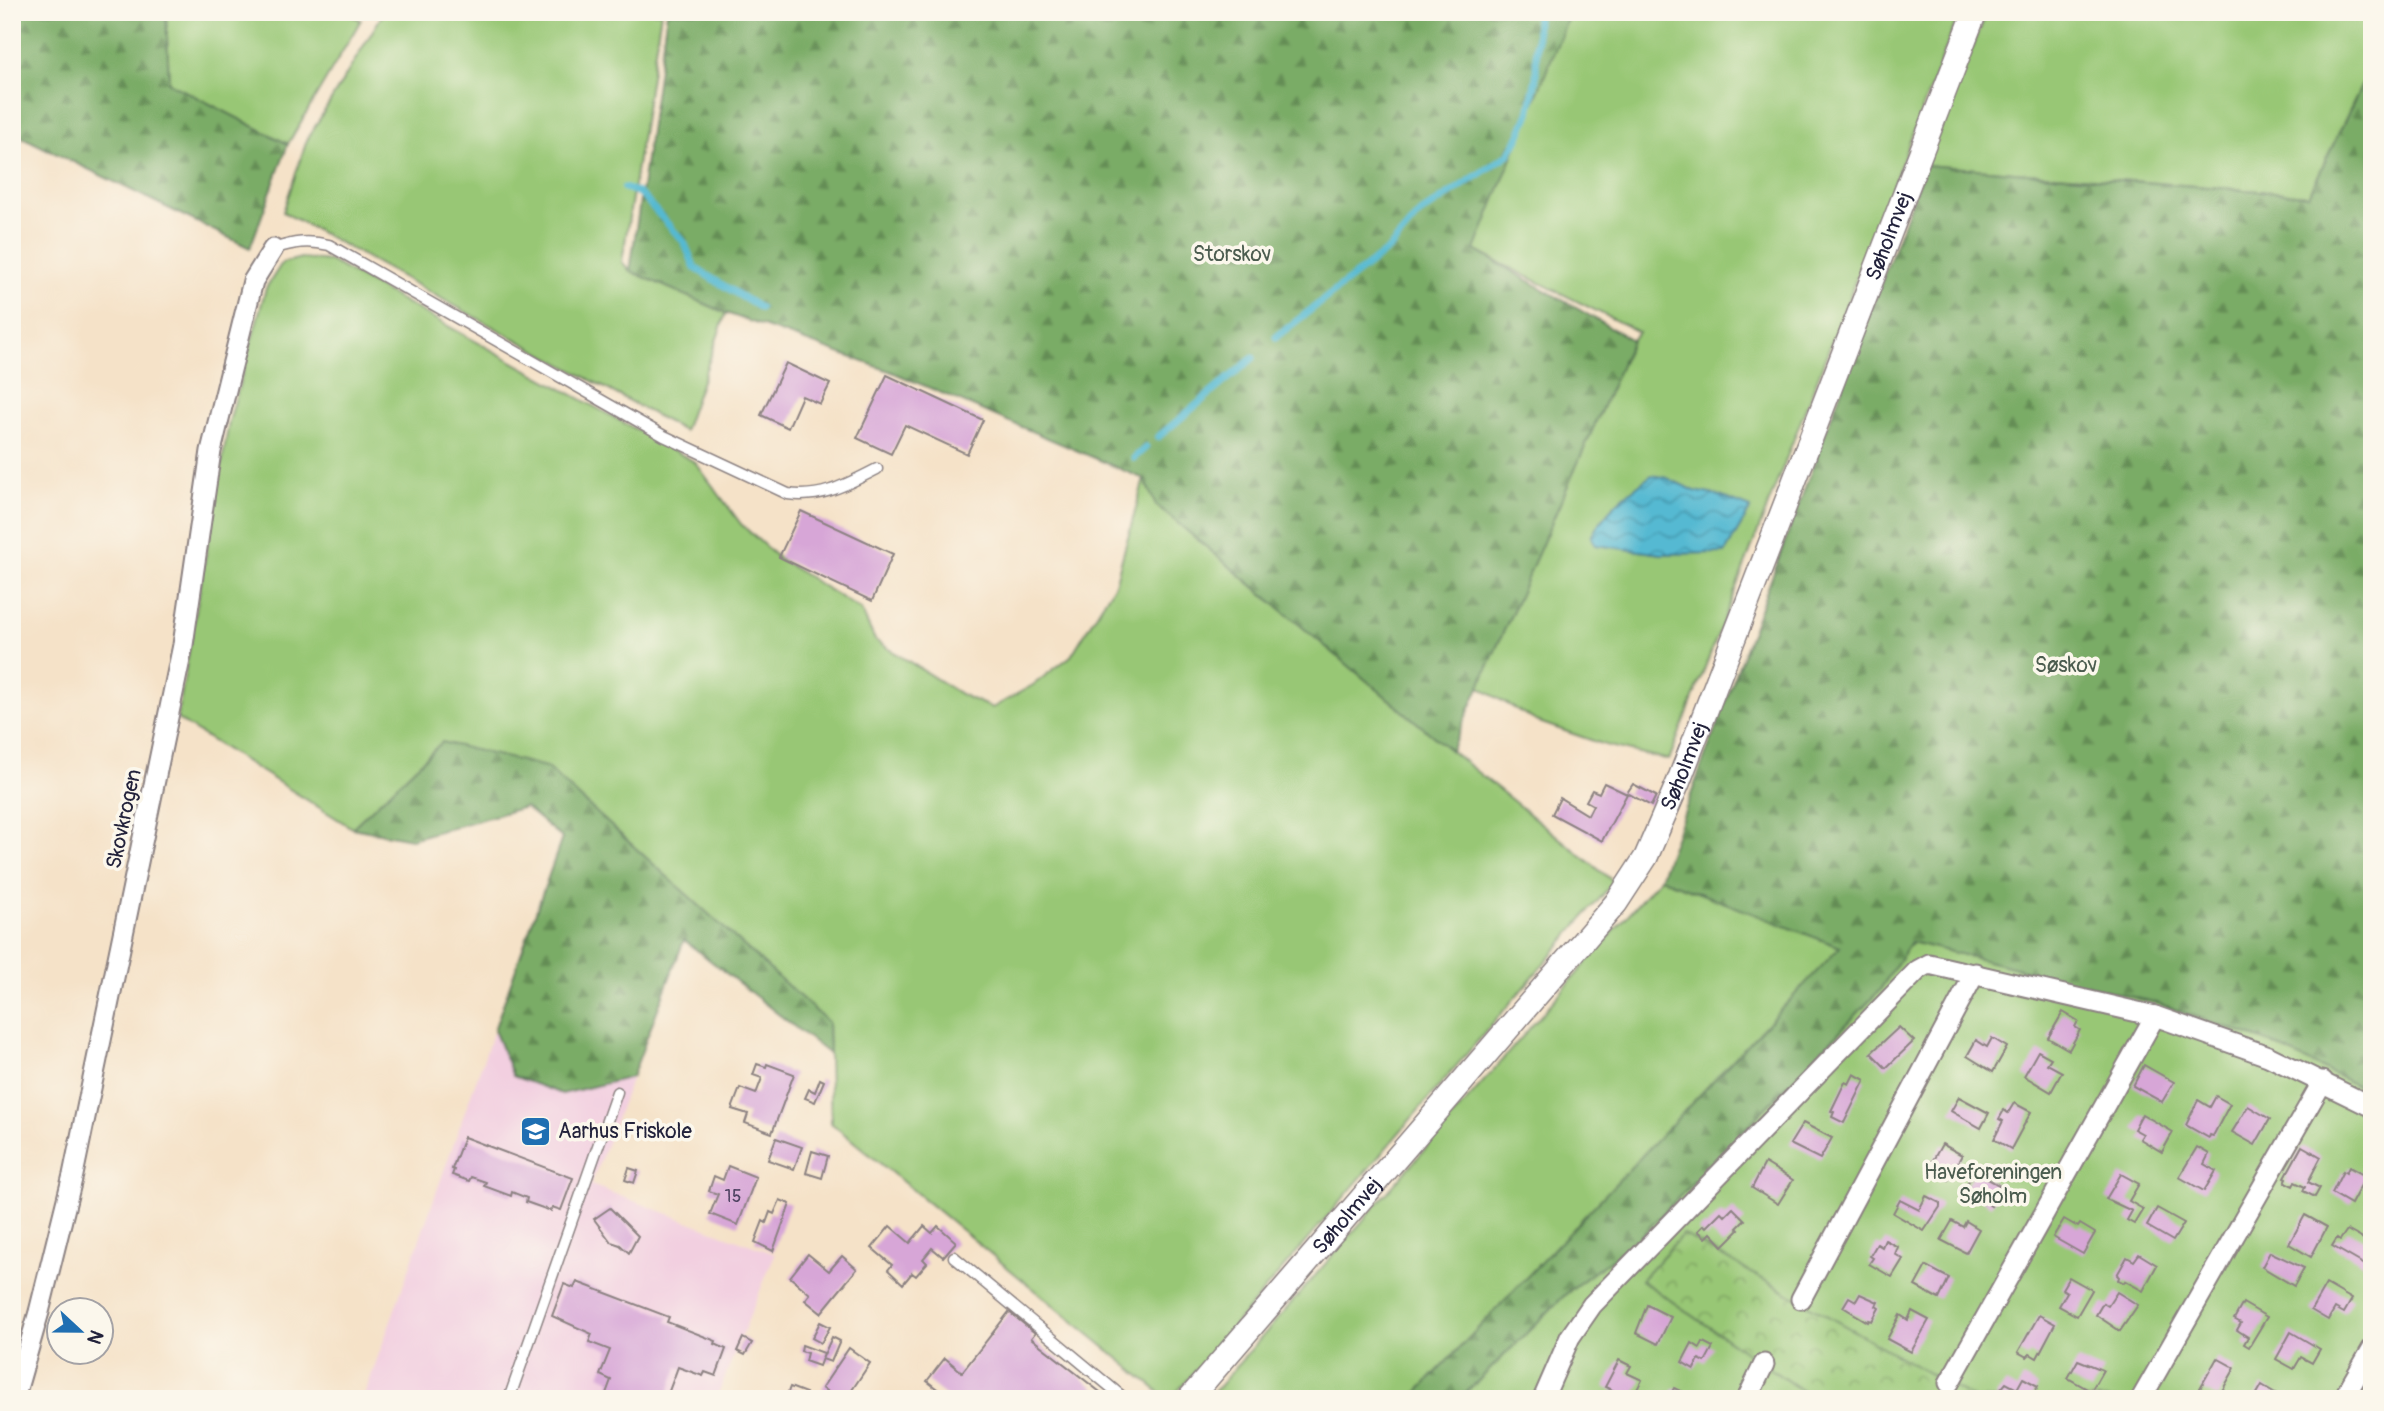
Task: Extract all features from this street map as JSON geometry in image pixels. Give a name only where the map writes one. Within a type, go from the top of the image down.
[{"type":"street","name":"Søholmvej","points":[[1189,1399],[1616,903],[1646,857],[1678,783],[1975,12]]},
{"type":"street","name":"Skovkrogen","points":[[14,1399],[39,1312],[79,1148],[183,645],[211,451],[253,281],[273,249]]},
{"type":"street","points":[[1543,1399],[1570,1337],[1592,1305],[1918,970],[1929,964],[2155,1016],[2268,1056],[2372,1107]]},
{"type":"street","points":[[1801,1299],[1975,973]]},
{"type":"street","points":[[1949,1383],[2155,1016]]},
{"type":"street","points":[[2140,1399],[2323,1081]]},
{"type":"street","points":[[2343,1399],[2372,1349]]},
{"type":"street","points":[[1747,1399],[1764,1364]]},
{"type":"lane","points":[[273,249],[293,242],[313,241],[329,245],[664,436],[788,494],[804,496],[828,493],[877,469]]},
{"type":"lane","points":[[509,1399],[617,1092]]},
{"type":"lane","points":[[954,1257],[1125,1399]]},
{"type":"shaded area","name":"Aarhus Friskole","points":[[562,838],[684,940],[591,1185],[775,1254],[716,1399],[363,1399]]},
{"type":"green space","points":[[12,12],[166,12],[169,83],[288,144],[250,248],[12,132]]},
{"type":"green space","points":[[166,12],[345,12],[361,20],[288,144],[169,83]]},
{"type":"green space","points":[[384,12],[661,12],[622,262],[630,271],[726,313],[684,431],[283,212],[307,140]]},
{"type":"green space","name":"Storskov","points":[[667,12],[1570,12],[1475,250],[1632,340],[1451,751],[1156,505],[1144,479],[892,372],[726,313],[630,271]]},
{"type":"green space","points":[[1570,12],[1960,12],[1669,760],[1605,745],[1536,721],[1479,687],[1632,340],[1639,332],[1474,250]]},
{"type":"green space","points":[[1987,12],[2372,12],[2372,64],[2309,195],[1925,165]]},
{"type":"green space","name":"Søskov","points":[[2372,64],[2372,1093],[2266,1041],[2157,1003],[1911,942],[1879,991],[1638,1239],[1570,1290],[1460,1399],[1411,1399],[1840,947],[1660,878],[1925,165],[2309,195]]},
{"type":"green space","points":[[301,258],[330,261],[695,462],[741,524],[778,558],[861,610],[875,640],[962,695],[992,708],[1033,685],[1071,656],[1115,584],[1144,479],[1156,505],[1451,751],[1614,882],[1171,1399],[1168,1399],[831,1123],[828,1022],[442,742],[352,828],[177,719],[229,422],[266,288],[282,263]]},
{"type":"green space","points":[[442,742],[546,767],[828,1022],[829,1054],[684,940],[632,1077],[562,1094],[513,1076],[494,1030],[562,838],[525,807],[411,839],[352,828]]},
{"type":"green space","points":[[1660,878],[1841,947],[1411,1399],[1208,1399]]},
{"type":"green space","name":"Haveforeningen Søholm","points":[[1911,942],[2157,1003],[2266,1041],[2372,1093],[2372,1399],[1460,1399],[1570,1290],[1638,1239],[1879,991]]},
{"type":"green space","points":[[1683,1234],[1974,1399],[1814,1399],[1641,1280]]},
{"type":"water","points":[[1652,475],[1751,508],[1725,553],[1661,554],[1596,545],[1591,537],[1603,518],[1626,495]]},
{"type":"building","points":[[786,363],[830,384],[820,404],[802,396],[788,428],[761,415]]},
{"type":"building","points":[[887,375],[983,420],[967,454],[905,425],[891,454],[857,438]]},
{"type":"building","points":[[801,511],[893,554],[872,601],[779,557]]},
{"type":"building","points":[[1604,783],[1627,794],[1602,841],[1552,814],[1560,798],[1588,815],[1593,805],[1586,801],[1592,790],[1599,793]]},
{"type":"building","points":[[1633,784],[1656,796],[1651,806],[1627,793]]},
{"type":"building","points":[[2063,1012],[2078,1021],[2075,1027],[2080,1030],[2069,1050],[2048,1038]]},
{"type":"building","points":[[1899,1027],[1914,1041],[1886,1068],[1871,1053]]},
{"type":"building","points":[[1992,1038],[2007,1047],[1993,1072],[1967,1056],[1976,1040],[1987,1047]]},
{"type":"building","points":[[2038,1051],[2051,1058],[2047,1064],[2062,1072],[2051,1092],[2024,1076]]},
{"type":"building","points":[[757,1064],[766,1067],[767,1064],[794,1074],[772,1133],[745,1123],[748,1114],[732,1109],[740,1088],[756,1094],[762,1078],[753,1075]]},
{"type":"building","points":[[2144,1065],[2174,1082],[2162,1102],[2133,1086]]},
{"type":"building","points":[[1854,1074],[1865,1080],[1844,1123],[1832,1117],[1834,1112],[1831,1111],[1845,1082],[1849,1084]]},
{"type":"building","points":[[820,1079],[824,1081],[815,1102],[805,1098],[809,1089],[815,1092]]},
{"type":"building","points":[[2216,1096],[2230,1104],[2213,1136],[2210,1135],[2209,1138],[2186,1125],[2198,1100],[2210,1107]]},
{"type":"building","points":[[1959,1097],[1989,1113],[1981,1128],[1951,1111]]},
{"type":"building","points":[[2014,1103],[2031,1112],[2011,1149],[1994,1139],[2003,1121],[1999,1119],[2004,1110],[2008,1113]]},
{"type":"building","points":[[2248,1106],[2270,1119],[2255,1145],[2232,1132]]},
{"type":"building","points":[[2142,1114],[2173,1132],[2162,1152],[2140,1139],[2143,1134],[2134,1129]]},
{"type":"building","points":[[1803,1123],[1832,1138],[1820,1159],[1790,1144]]},
{"type":"building","points":[[464,1137],[573,1178],[561,1210],[552,1207],[551,1211],[526,1202],[527,1198],[512,1192],[511,1196],[484,1186],[486,1182],[471,1177],[469,1181],[452,1175]]},
{"type":"building","points":[[776,1138],[802,1147],[794,1169],[768,1160]]},
{"type":"building","points":[[1942,1144],[1962,1155],[1948,1180],[1928,1169]]},
{"type":"building","points":[[2302,1146],[2321,1157],[2308,1182],[2320,1188],[2315,1197],[2303,1191],[2305,1187],[2295,1182],[2293,1186],[2285,1182],[2285,1177]]},
{"type":"building","points":[[2197,1147],[2209,1154],[2204,1164],[2216,1171],[2204,1191],[2179,1177]]},
{"type":"building","points":[[812,1151],[828,1156],[822,1178],[806,1173]]},
{"type":"building","points":[[1765,1163],[1793,1180],[1778,1204],[1752,1188]]},
{"type":"building","points":[[728,1166],[756,1177],[738,1225],[710,1214],[718,1194],[709,1191],[714,1176],[723,1180]]},
{"type":"building","points":[[2349,1167],[2366,1176],[2351,1204],[2332,1193],[2343,1171],[2346,1173]]},
{"type":"building","points":[[629,1168],[638,1171],[634,1183],[625,1180]]},
{"type":"building","points":[[1973,1174],[1979,1174],[2002,1187],[1991,1206],[1968,1192],[1970,1190],[1965,1187]]},
{"type":"building","points":[[2121,1174],[2139,1184],[2129,1201],[2143,1209],[2134,1224],[2127,1220],[2132,1211],[2106,1199]]},
{"type":"building","points":[[1926,1196],[1940,1203],[1940,1207],[1924,1231],[1893,1213],[1900,1200],[1919,1210]]},
{"type":"building","points":[[780,1200],[790,1204],[773,1251],[755,1242],[763,1221],[766,1223],[770,1212],[774,1214]]},
{"type":"building","points":[[610,1208],[638,1236],[629,1253],[620,1245],[611,1242],[594,1219]]},
{"type":"building","points":[[1733,1208],[1745,1220],[1723,1246],[1711,1233],[1706,1238],[1698,1231],[1721,1212],[1725,1216]]},
{"type":"building","points":[[2157,1208],[2184,1223],[2173,1241],[2147,1226]]},
{"type":"building","points":[[2305,1215],[2327,1227],[2311,1257],[2289,1244]]},
{"type":"building","points":[[2064,1219],[2095,1233],[2083,1254],[2053,1237]]},
{"type":"building","points":[[1952,1221],[1963,1227],[1966,1221],[1979,1229],[1966,1253],[1941,1240]]},
{"type":"building","points":[[890,1226],[910,1243],[924,1226],[932,1233],[938,1226],[956,1242],[943,1257],[932,1248],[923,1259],[927,1263],[916,1276],[912,1273],[903,1284],[888,1270],[892,1265],[872,1248]]},
{"type":"building","points":[[2347,1230],[2372,1244],[2372,1253],[2365,1265],[2332,1246]]},
{"type":"building","points":[[1885,1240],[1898,1247],[1895,1254],[1903,1259],[1892,1277],[1869,1264],[1877,1244],[1882,1247]]},
{"type":"building","points":[[2270,1252],[2304,1268],[2294,1286],[2262,1267]]},
{"type":"building","points":[[808,1254],[829,1271],[842,1256],[857,1269],[821,1313],[805,1300],[810,1294],[790,1277]]},
{"type":"building","points":[[2139,1254],[2157,1265],[2143,1291],[2118,1280],[2117,1275],[2127,1257],[2134,1261]]},
{"type":"building","points":[[1926,1266],[1949,1278],[1939,1299],[1915,1286]]},
{"type":"building","points":[[2069,1277],[2092,1290],[2077,1316],[2059,1306],[2067,1292],[2062,1289]]},
{"type":"building","points":[[577,1282],[669,1317],[667,1322],[716,1341],[715,1344],[726,1349],[716,1376],[705,1372],[703,1376],[678,1367],[666,1399],[604,1399],[611,1380],[600,1375],[610,1350],[589,1342],[592,1334],[552,1316],[564,1284],[574,1288]]},
{"type":"building","points":[[2326,1284],[2352,1299],[2344,1313],[2335,1308],[2328,1320],[2311,1310]]},
{"type":"building","points":[[2117,1292],[2138,1305],[2120,1331],[2096,1315],[2103,1303],[2108,1306]]},
{"type":"building","points":[[1860,1294],[1878,1302],[1876,1306],[1879,1308],[1872,1321],[1868,1322],[1843,1307],[1849,1297],[1856,1301]]},
{"type":"building","points":[[2243,1303],[2267,1317],[2249,1347],[2244,1344],[2248,1337],[2237,1330],[2241,1323],[2234,1319]]},
{"type":"building","points":[[1647,1305],[1671,1317],[1658,1344],[1636,1333]]},
{"type":"building","points":[[1912,1311],[1929,1320],[1911,1352],[1887,1339],[1900,1315],[1908,1320]]},
{"type":"building","points":[[1009,1312],[1035,1333],[1031,1338],[1100,1392],[1095,1399],[950,1399],[927,1381],[945,1358],[962,1372]]},
{"type":"building","points":[[2039,1315],[2055,1324],[2037,1358],[2030,1354],[2027,1357],[2018,1352]]},
{"type":"building","points":[[820,1322],[830,1327],[821,1343],[812,1338]]},
{"type":"building","points":[[2291,1332],[2320,1349],[2312,1363],[2301,1357],[2294,1369],[2276,1359]]},
{"type":"building","points":[[832,1337],[840,1341],[831,1362],[822,1359]]},
{"type":"building","points":[[743,1338],[752,1343],[745,1355],[737,1351]]},
{"type":"building","points":[[1703,1342],[1713,1347],[1705,1362],[1699,1359],[1694,1369],[1682,1362],[1692,1343],[1700,1348]]},
{"type":"building","points":[[802,1345],[824,1353],[819,1366],[805,1361],[807,1353],[801,1351]]},
{"type":"building","points":[[849,1348],[870,1363],[846,1399],[838,1399],[822,1388]]},
{"type":"building","points":[[2217,1358],[2235,1368],[2218,1398],[2200,1388]]},
{"type":"building","points":[[1619,1360],[1631,1366],[1627,1373],[1642,1380],[1632,1399],[1605,1387]]},
{"type":"building","points":[[2078,1360],[2103,1370],[2091,1391],[2068,1378]]},
{"type":"building","points":[[2023,1378],[2038,1386],[2031,1399],[1997,1399],[1995,1396],[2006,1383],[2017,1389]]},
{"type":"building","points":[[2262,1385],[2285,1399],[2254,1399]]},
{"type":"building","points":[[790,1387],[806,1393],[804,1399],[787,1395]]},
{"type":"building","points":[[1674,1388],[1689,1395],[1688,1399],[1655,1399],[1658,1393],[1669,1398]]},
{"type":"waterway","points":[[1276,337],[1390,248],[1418,215],[1509,154],[1529,113],[1536,78],[1537,12]]},
{"type":"waterway","points":[[624,188],[637,192],[646,200],[684,242],[695,268],[760,308]]},
{"type":"waterway","points":[[1158,437],[1253,358]]},
{"type":"waterway","points":[[1134,458],[1146,447]]},
{"type":"place","name":"Aarhus Friskole","points":[[535,1131]]}]
